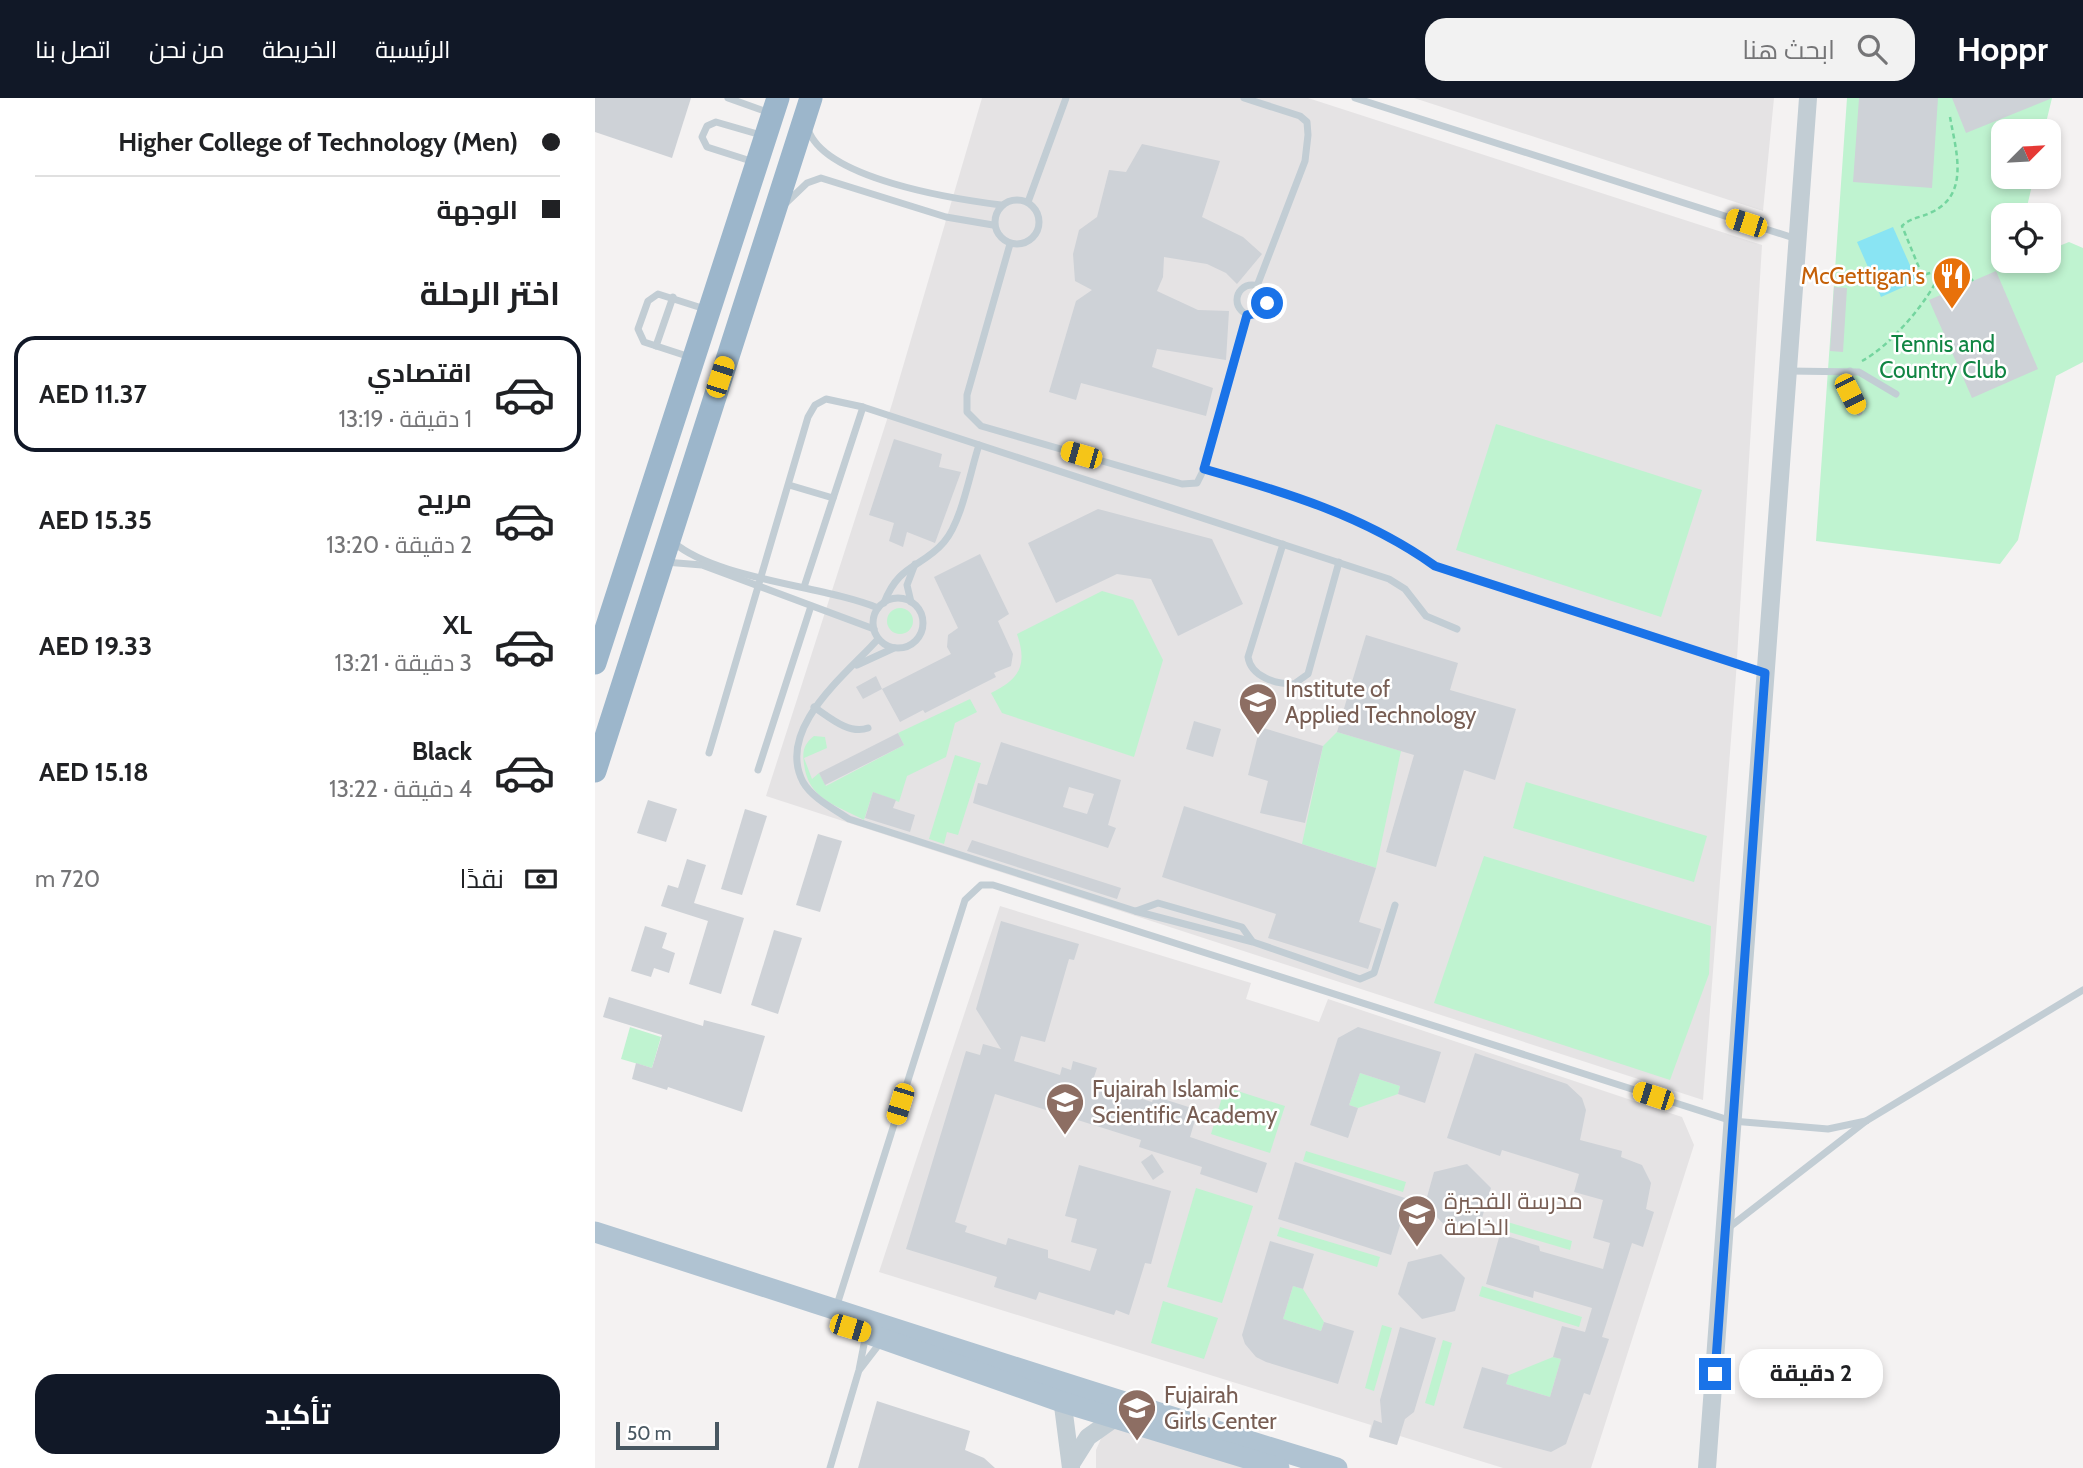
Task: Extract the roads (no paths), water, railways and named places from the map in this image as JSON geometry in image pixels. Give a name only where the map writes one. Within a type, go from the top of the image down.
[{"type":"highway","points":[[595,771],[810,102]]},
{"type":"highway","points":[[595,663],[775,106]]},
{"type":"main road","points":[[595,1232],[836,1309],[875,1331]]},
{"type":"main road","points":[[595,1247],[875,1331],[1061,1393],[1337,1468]]},
{"type":"main road","points":[[1061,1393],[1115,1418],[1279,1468]]},
{"type":"street","points":[[1707,1468],[1808,98]]},
{"type":"street","points":[[1061,1393],[1071,1466]]},
{"type":"street","points":[[1071,1466],[1088,1437],[1115,1418]]},
{"type":"lane","points":[[731,98],[775,106]]},
{"type":"lane","points":[[1028,202],[1066,98]]},
{"type":"lane","points":[[1244,98],[1300,116],[1307,122],[1308,135],[1303,167],[1257,286]]},
{"type":"lane","points":[[1355,98],[1798,239]]},
{"type":"lane","points":[[771,218],[815,179],[830,179],[925,211],[993,225],[1000,237],[1010,244],[1028,242],[1039,227],[1035,209],[1028,202],[1009,201],[1001,205],[930,195],[838,162],[823,153],[811,139],[806,124],[810,102]]},
{"type":"lane","points":[[757,163],[704,145],[704,130],[711,123],[721,122],[765,136]]},
{"type":"lane","points":[[876,194],[881,178]]},
{"type":"lane","points":[[925,211],[930,195]]},
{"type":"lane","points":[[993,225],[1001,205]]},
{"type":"lane","points":[[1010,244],[967,395],[966,405],[971,419],[981,426],[1182,484],[1197,483],[1204,469],[1247,315]]},
{"type":"lane","points":[[1257,286],[1265,293],[1267,303],[1262,312],[1247,315],[1239,309],[1237,298],[1242,289],[1257,286]]},
{"type":"lane","points":[[694,358],[641,340],[638,329],[650,297],[662,293],[709,310]]},
{"type":"lane","points":[[656,346],[673,297]]},
{"type":"lane","points":[[1788,371],[1850,371],[1870,376],[1896,394]]},
{"type":"lane","points":[[1850,371],[1850,394],[1859,412]]},
{"type":"lane","points":[[709,753],[815,405],[833,398],[1339,562],[1401,585],[1426,616],[1457,629]]},
{"type":"lane","points":[[804,587],[863,407]]},
{"type":"lane","points":[[874,629],[881,606],[896,579],[934,551],[950,533],[979,445]]},
{"type":"lane","points":[[1204,469],[1265,485],[1346,516],[1413,550],[1435,566],[1765,673]]},
{"type":"lane","points":[[789,485],[833,498]]},
{"type":"lane","points":[[669,537],[695,556],[762,581],[811,606],[874,629],[879,639],[894,648]]},
{"type":"lane","points":[[1283,544],[1248,657],[1252,669],[1262,676],[1294,684],[1308,674],[1339,562]]},
{"type":"lane","points":[[853,667],[894,648],[910,645],[921,634],[922,617],[911,601],[907,584],[917,561]]},
{"type":"lane","points":[[661,563],[692,562],[762,581],[804,587],[881,606],[899,598],[911,601]]},
{"type":"lane","points":[[758,770],[811,606]]},
{"type":"lane","points":[[879,639],[814,707],[802,732],[797,764],[803,783],[816,797],[849,819],[1135,911],[1253,942],[1360,979],[1374,973],[1395,905]]},
{"type":"lane","points":[[814,707],[847,727],[855,730],[868,728]]},
{"type":"lane","points":[[836,1309],[965,900],[981,885],[993,885],[1732,1121],[1828,1129],[1866,1121]]},
{"type":"lane","points":[[1135,911],[1157,903],[1242,927],[1253,942]]},
{"type":"lane","points":[[1725,1231],[1866,1121],[2083,990]]},
{"type":"lane","points":[[831,1468],[859,1370],[875,1331]]},
{"type":"lane","points":[[859,1370],[871,1352],[875,1331]]},
{"type":"water","points":[[1893,227],[1917,281],[1881,297],[1857,242]]},
{"type":"place","name":"McGettigan's","points":[[1952,310]]},
{"type":"place","name":"Institute of Applied Technology","points":[[1258,736]]},
{"type":"place","name":"Fujairah Islamic Scientific Academy","points":[[1065,1136]]},
{"type":"place","name":"مدرسة الفجيرة الخاصة","points":[[1417,1248]]},
{"type":"place","name":"Fujairah Girls Center","points":[[1137,1442]]},
{"type":"park label","name":"Tennis and Country Club","points":[[1943,357]]}]
